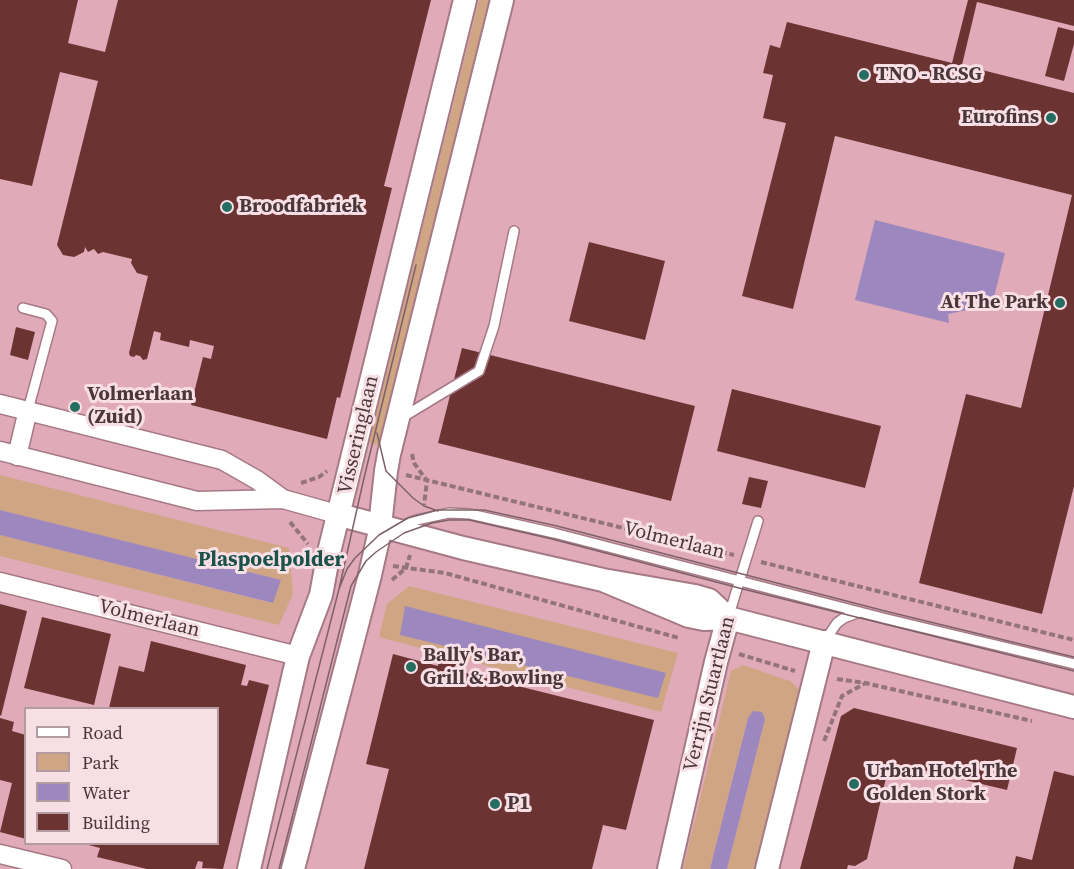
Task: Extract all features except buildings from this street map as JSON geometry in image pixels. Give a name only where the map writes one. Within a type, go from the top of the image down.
[{"type":"street","name":"Visseringlaan","points":[[249,869],[298,656],[321,595],[329,552],[340,515],[465,0]]},
{"type":"street","name":"Visseringlaan","points":[[293,869],[369,579],[388,528],[386,471],[501,0]]},
{"type":"street","points":[[0,404],[222,460],[257,480],[283,499]]},
{"type":"street","points":[[28,410],[8,454],[197,501],[283,499],[463,548],[603,580],[689,616],[704,619],[728,618],[1074,707]]},
{"type":"street","name":"Volmerlaan","points":[[0,582],[298,656]]},
{"type":"street","name":"Verrijn Stuartlaan","points":[[669,869],[719,648],[728,618]]},
{"type":"street","points":[[767,869],[824,642]]},
{"type":"street","points":[[0,854],[62,869]]},
{"type":"lane","points":[[398,420],[479,371],[494,326],[514,231]]},
{"type":"lane","points":[[23,308],[46,314],[52,321],[28,410]]},
{"type":"lane","name":"Volmerlaan","points":[[388,528],[431,516],[449,513],[470,514],[554,533],[883,618],[1074,664]]},
{"type":"lane","name":"Verrijn Stuartlaan","points":[[728,618],[758,521]]},
{"type":"lane","points":[[824,642],[837,623],[861,612]]},
{"type":"path","points":[[283,499],[300,483],[319,477],[338,464],[351,464]]},
{"type":"path","name":"Volmerlaan","points":[[386,471],[1074,640]]},
{"type":"path","points":[[883,618],[890,595]]},
{"type":"path","points":[[822,746],[842,696],[865,683],[873,655]]},
{"type":"shaded area","name":"Plaspoelpolder","points":[[0,0],[1074,0],[1074,869],[0,869]]},
{"type":"green space","points":[[479,0],[499,0],[387,447],[369,443]]},
{"type":"green space","points":[[0,475],[289,548],[293,594],[279,625],[0,556],[0,535],[272,603],[281,580],[0,510]]},
{"type":"green space","points":[[409,586],[678,653],[661,712],[379,637],[387,604]]},
{"type":"green space","points":[[743,665],[790,681],[800,690],[756,869],[727,869],[765,719],[748,718],[710,869],[683,869],[731,671]]},
{"type":"water","points":[[875,220],[1005,253],[992,305],[948,314],[949,323],[855,300]]},
{"type":"water","points":[[0,510],[281,580],[273,603],[0,535]]},
{"type":"water","points":[[405,606],[666,673],[658,698],[400,635]]},
{"type":"water","points":[[753,711],[762,712],[765,719],[727,869],[710,869],[748,718]]},
{"type":"tram line","points":[[267,869],[339,589],[416,265]]},
{"type":"tram line","points":[[377,433],[386,471],[413,498],[424,506],[438,511]]},
{"type":"tram line","points":[[339,589],[347,569],[355,558],[379,535],[408,518],[438,510],[484,510],[557,526],[885,611],[1074,657]]},
{"type":"tram line","points":[[279,869],[351,586],[366,561],[376,552],[404,533],[432,523],[469,520],[552,539],[1074,671]]},
{"type":"place","name":"TNO - RCSG","points":[[864,75]]},
{"type":"place","name":"Eurofins","points":[[1051,118]]},
{"type":"place","name":"Broodfabriek","points":[[227,207]]},
{"type":"place","name":"At The Park","points":[[1060,303]]},
{"type":"place","name":"Volmerlaan (Zuid)","points":[[75,407]]},
{"type":"place","name":"Bally's Bar, Grill & Bowling","points":[[411,667]]},
{"type":"place","name":"Urban Hotel The Golden Stork","points":[[854,784]]},
{"type":"place","name":"P1","points":[[495,804]]},
{"type":"district","name":"Plaspoelpolder","points":[[271,561]]}]
